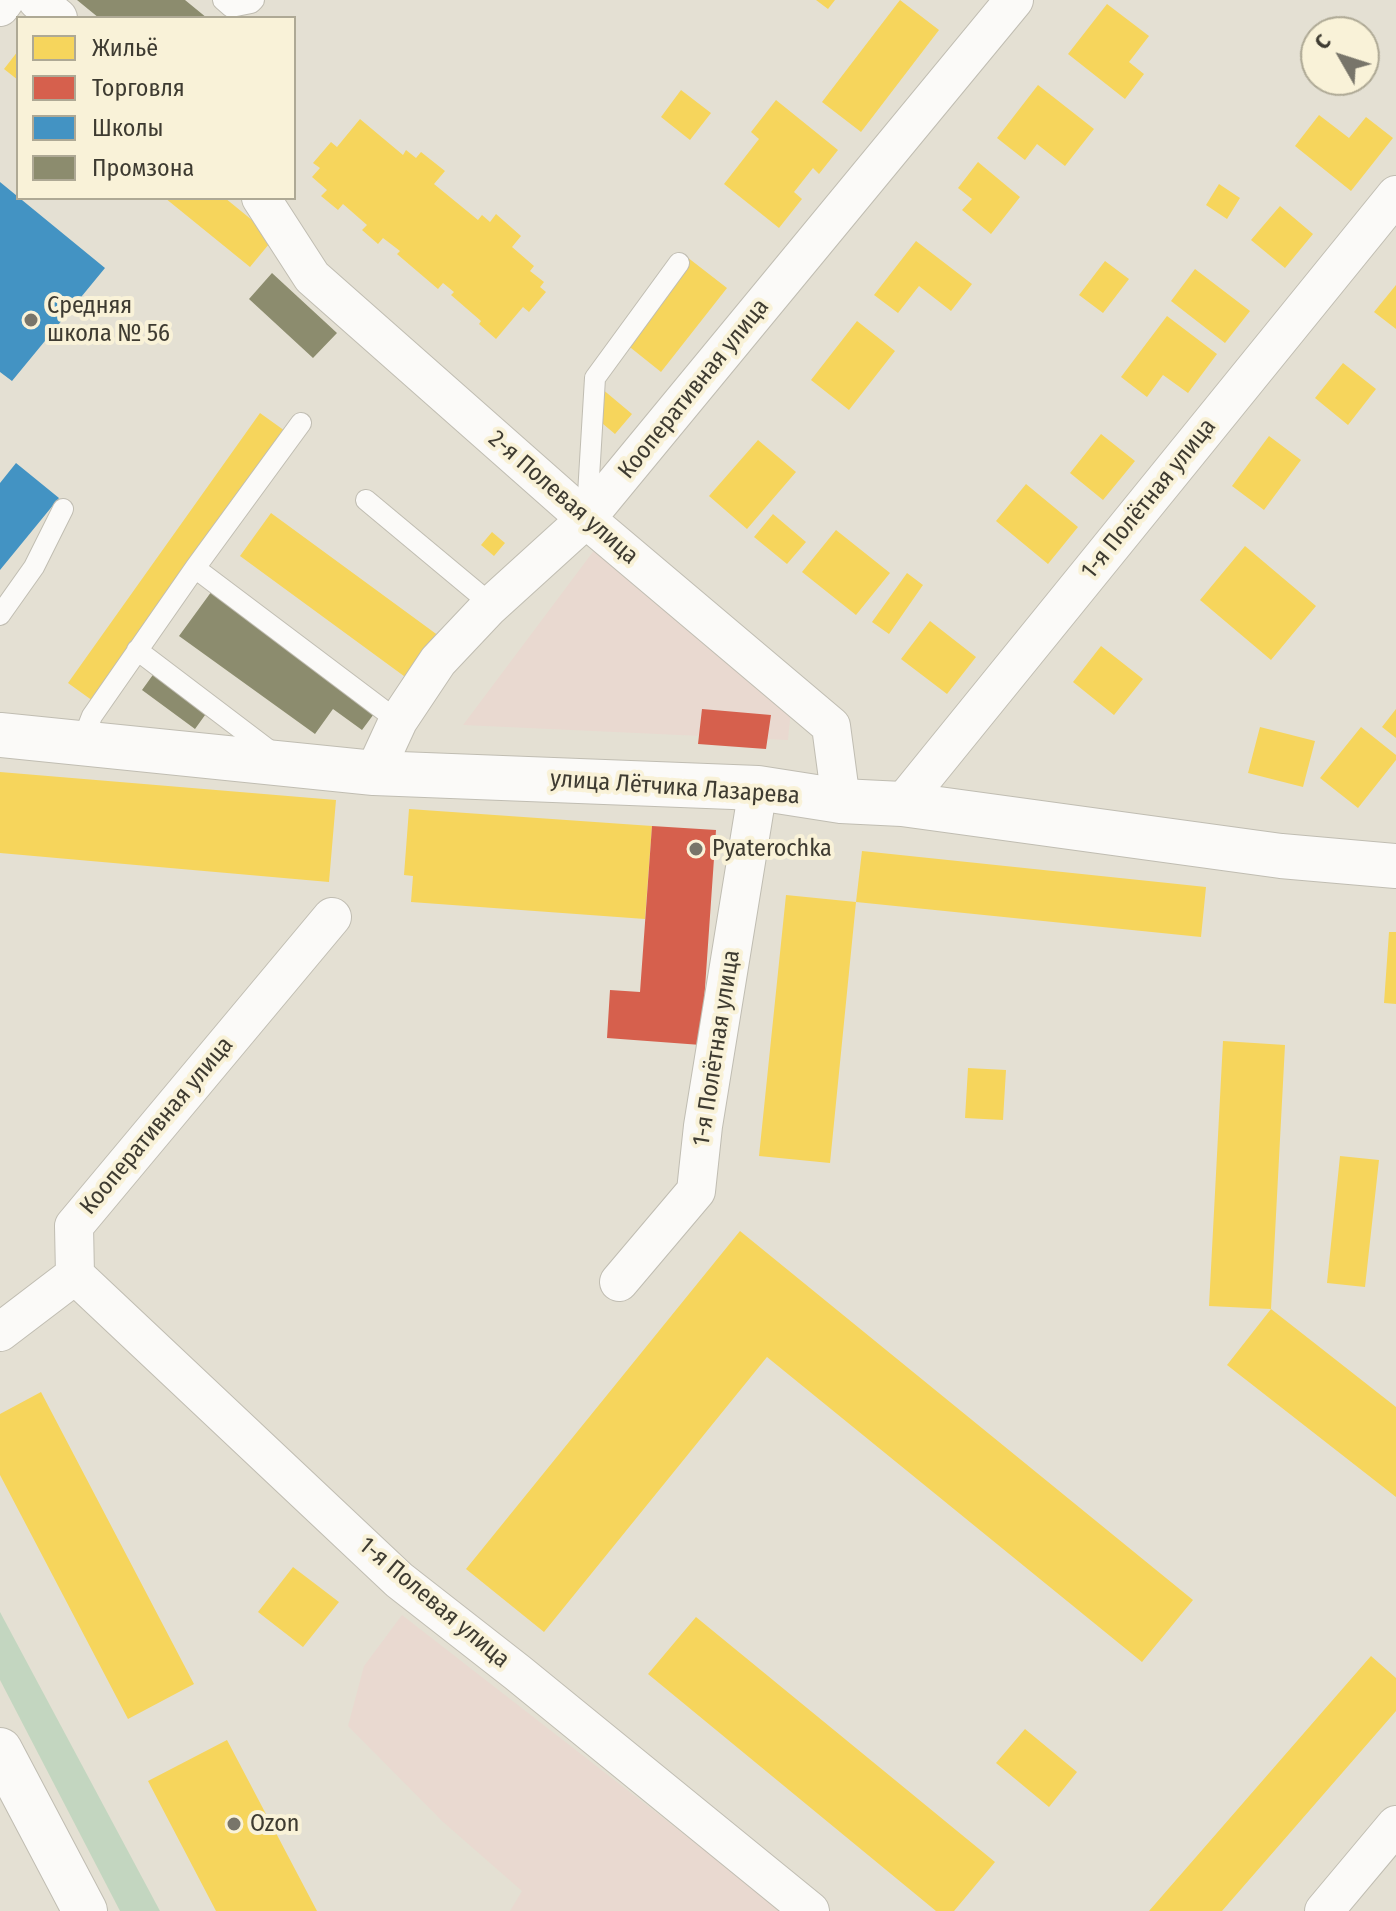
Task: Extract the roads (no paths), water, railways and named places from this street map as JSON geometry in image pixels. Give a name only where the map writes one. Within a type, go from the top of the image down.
[{"type":"main road","name":"улица Лётчика Лазарева","points":[[0,735],[374,773],[758,788],[841,801],[902,804],[1281,856],[1391,859]]},
{"type":"main road","points":[[0,1750],[85,1911]]},
{"type":"street","points":[[0,7],[5,0]]},
{"type":"street","points":[[37,0],[56,16]]},
{"type":"street","name":"Кооперативная улица","points":[[374,773],[398,721],[438,661],[492,605],[586,519],[1014,0]]},
{"type":"street","name":"1-я Полётная улица","points":[[902,804],[1396,195]]},
{"type":"street","name":"2-я Полевая улица","points":[[262,200],[312,277],[586,519],[831,726],[841,801]]},
{"type":"street","name":"1-я Полётная улица","points":[[619,1282],[696,1191],[703,1126],[758,788]]},
{"type":"street","name":"Кооперативная улица","points":[[75,1275],[74,1226],[332,917]]},
{"type":"street","points":[[0,1332],[75,1275]]},
{"type":"street","name":"1-я Полевая улица","points":[[75,1275],[399,1580],[530,1682],[810,1911]]},
{"type":"street","points":[[1324,1911],[1396,1825]]},
{"type":"lane","points":[[223,0],[231,7],[254,0]]},
{"type":"lane","points":[[586,519],[595,378],[679,263]]},
{"type":"lane","points":[[81,744],[92,716],[137,650],[301,423]]},
{"type":"lane","points":[[366,500],[492,605]]},
{"type":"lane","points":[[0,615],[34,567],[63,509]]},
{"type":"lane","points":[[195,568],[398,721]]},
{"type":"lane","points":[[137,650],[287,764]]},
{"type":"place","name":"Средняя школа № 56","points":[[31,320]]},
{"type":"place","name":"Pyaterochka","points":[[696,849]]},
{"type":"place","name":"Ozon","points":[[234,1824]]}]
